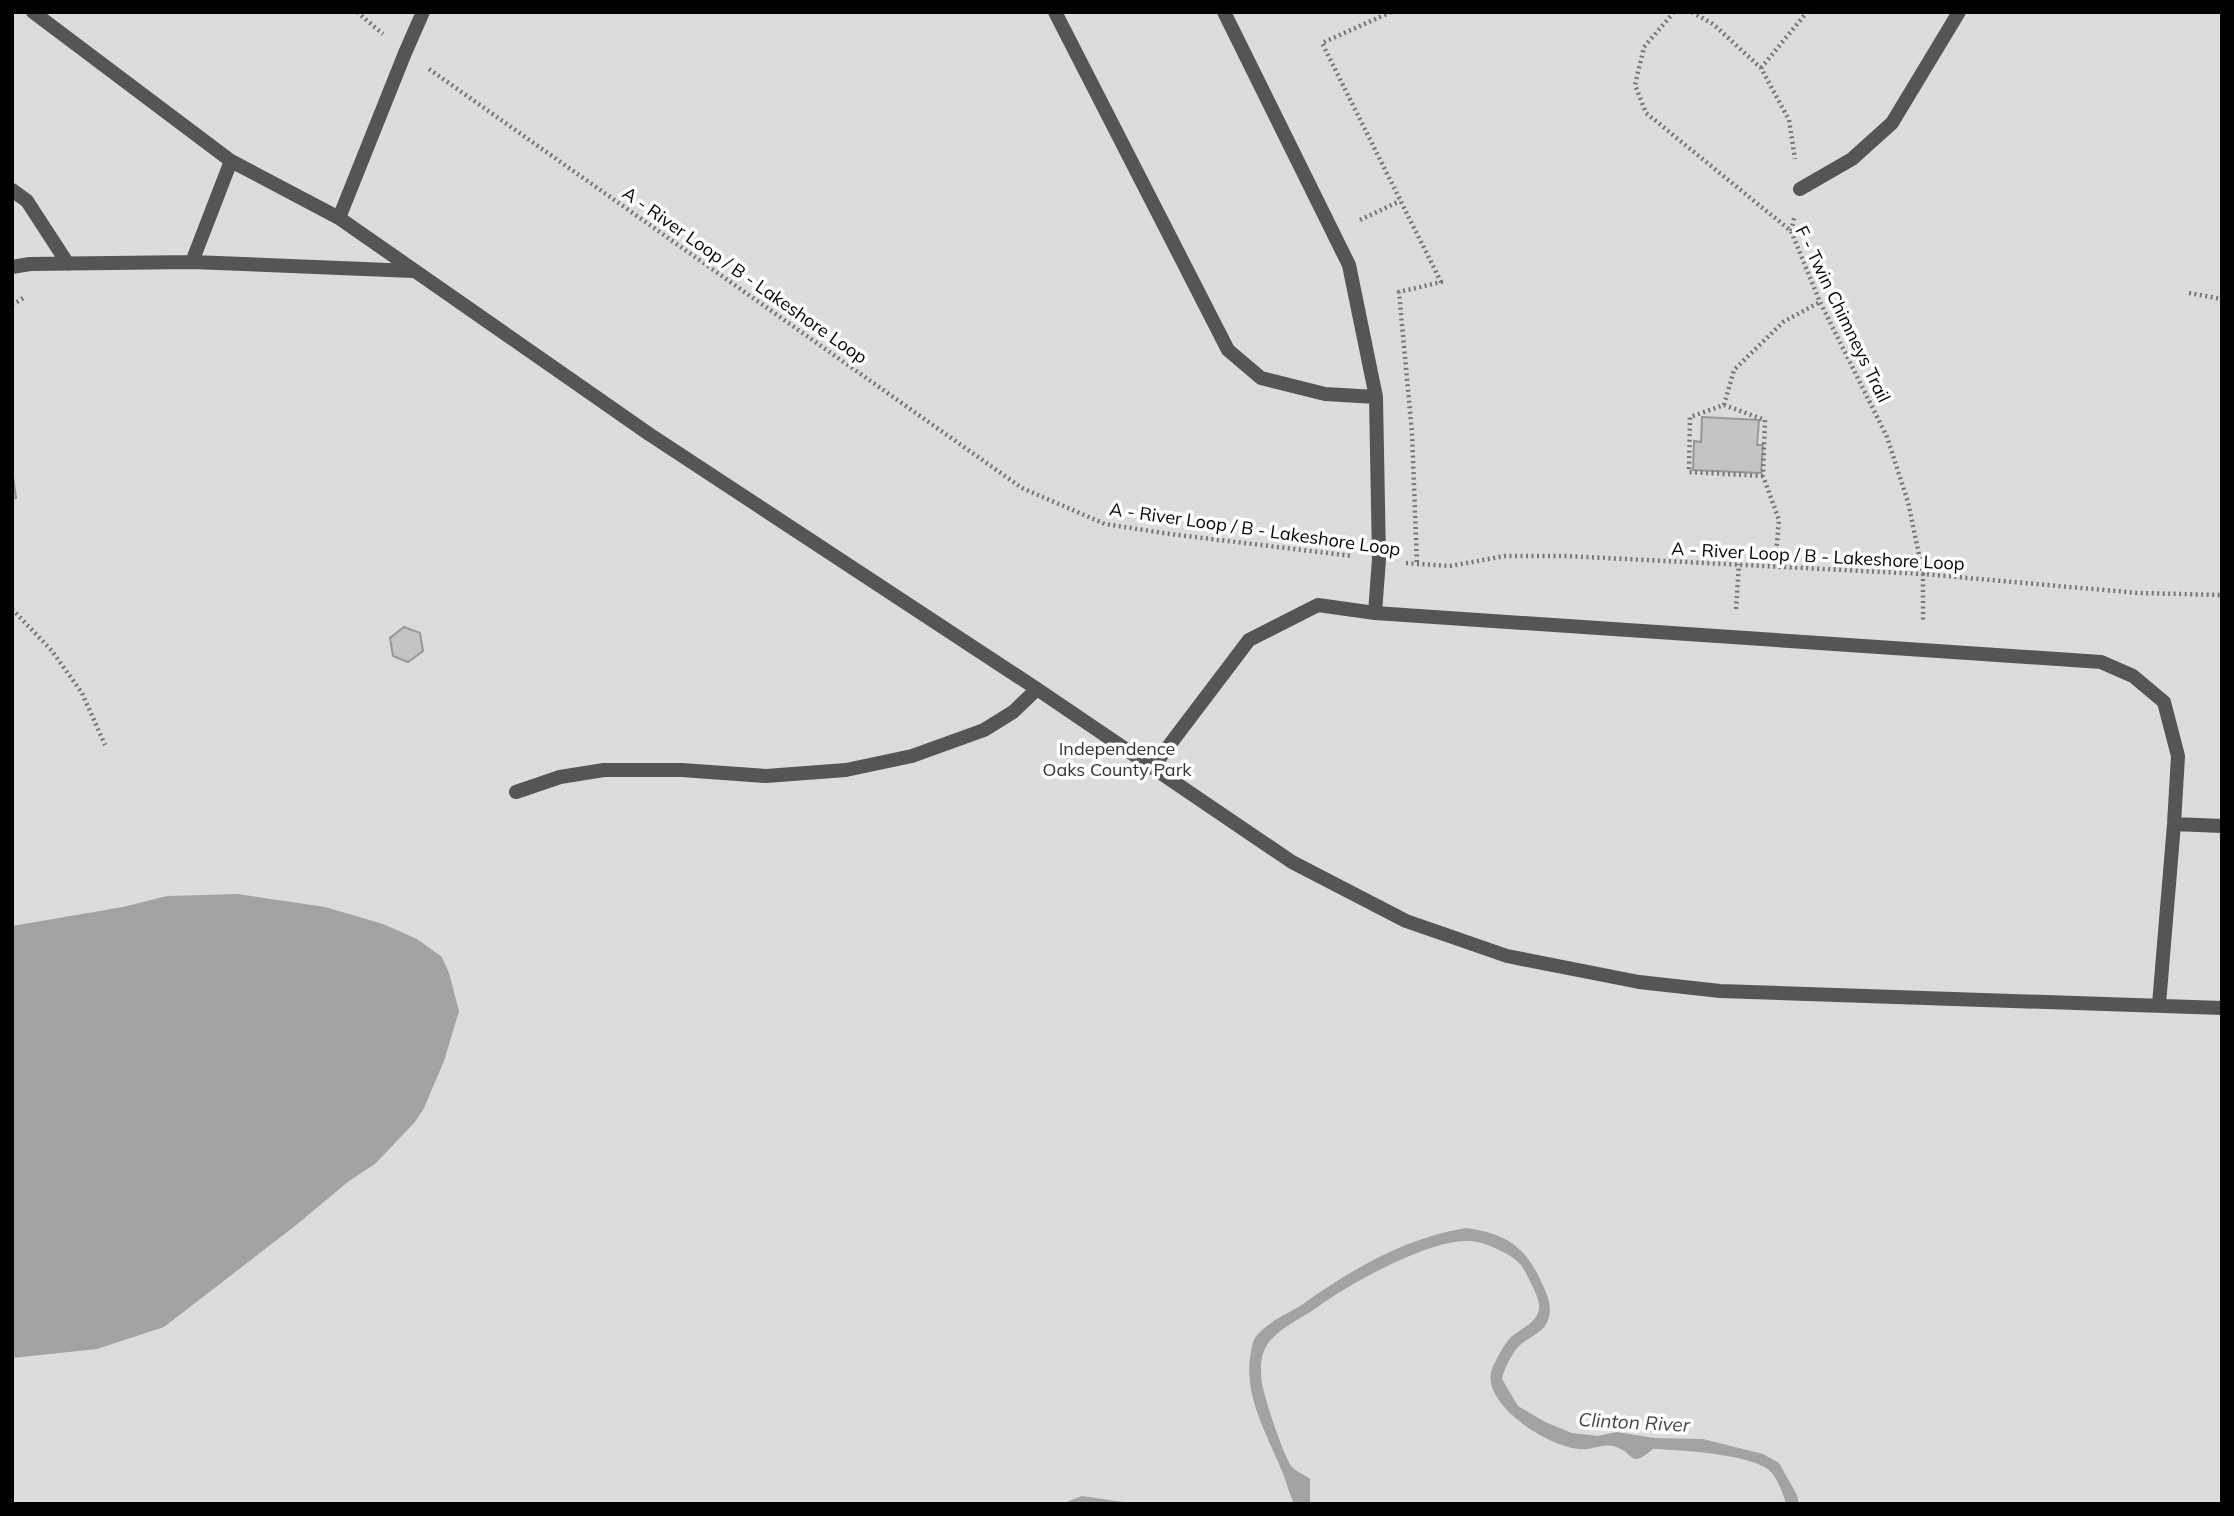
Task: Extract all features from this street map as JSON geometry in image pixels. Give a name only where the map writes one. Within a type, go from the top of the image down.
[{"type":"lane","points":[[33,12],[231,161],[339,218],[649,434],[1037,689],[1292,862],[1406,921],[1507,956],[1639,982],[1720,990],[2222,1008]]},
{"type":"lane","points":[[339,218],[423,12]]},
{"type":"lane","points":[[1055,12],[1228,349],[1261,377],[1325,394],[1376,397]]},
{"type":"lane","points":[[1224,12],[1349,265],[1376,397],[1379,559],[1376,613]]},
{"type":"lane","points":[[1800,189],[1852,159],[1892,123],[1959,12]]},
{"type":"lane","points":[[192,262],[231,161]]},
{"type":"lane","points":[[12,190],[27,201],[68,264]]},
{"type":"lane","points":[[12,267],[192,262],[415,271]]},
{"type":"lane","points":[[1152,768],[1249,640],[1318,605],[1376,613],[1733,639],[2102,662],[2133,676],[2164,702],[2178,756],[2159,1004]]},
{"type":"lane","points":[[516,792],[560,777],[604,770],[682,770],[766,776],[846,770],[912,756],[984,730],[1013,712],[1037,689]]},
{"type":"lane","points":[[2174,824],[2222,826]]},
{"type":"path","name":"A - River Loop / B - Lakeshore Loop","points":[[357,12],[405,53],[1022,488],[1105,524],[1417,565],[1450,566],[1505,556],[1554,556],[1923,575],[2138,593],[2222,595]]},
{"type":"path","points":[[1391,12],[1322,43],[1441,282],[1399,292],[1412,433],[1417,565]]},
{"type":"path","name":"F - Twin Chimneys Trail","points":[[1674,12],[1644,47],[1635,85],[1646,113],[1791,232],[1820,302],[1887,436],[1908,502],[1923,575],[1922,649]]},
{"type":"path","points":[[1692,12],[1713,24],[1761,68],[1789,120],[1800,189],[1791,232]]},
{"type":"path","points":[[1761,68],[1807,12]]},
{"type":"path","points":[[1333,232],[1400,201]]},
{"type":"path","points":[[2189,293],[2222,299]]},
{"type":"path","points":[[1724,405],[1734,370],[1783,322],[1820,302]]},
{"type":"path","points":[[1763,476],[1689,472],[1690,417],[1724,405],[1765,420],[1763,476],[1779,520],[1775,566]]},
{"type":"path","points":[[1733,639],[1739,564]]},
{"type":"path","points":[[12,609],[52,651],[82,693],[105,745]]},
{"type":"green space","name":"Independence Oaks County Park","points":[[12,12],[2222,12],[2222,1504],[12,1504]]},
{"type":"shaded area","points":[[238,894],[325,907],[383,924],[417,939],[442,957],[459,1011],[444,1061],[424,1108],[415,1122],[375,1164],[349,1181],[164,1327],[97,1349],[12,1358],[12,926],[123,907],[167,896]]},
{"type":"shaded area","points":[[1466,1228],[1495,1235],[1516,1246],[1532,1264],[1548,1299],[1548,1322],[1516,1349],[1503,1375],[1502,1379],[1518,1406],[1545,1422],[1572,1433],[1598,1436],[1617,1432],[1654,1438],[1703,1439],[1763,1454],[1779,1463],[1797,1495],[1799,1504],[1786,1504],[1772,1473],[1751,1461],[1716,1454],[1653,1449],[1635,1459],[1613,1446],[1587,1449],[1557,1443],[1523,1424],[1497,1397],[1491,1383],[1492,1369],[1508,1340],[1536,1318],[1538,1300],[1522,1266],[1507,1254],[1490,1246],[1468,1241],[1433,1247],[1391,1264],[1281,1330],[1267,1346],[1261,1375],[1270,1413],[1288,1461],[1294,1469],[1310,1479],[1310,1504],[1294,1504],[1260,1420],[1251,1389],[1250,1358],[1255,1338],[1271,1323],[1360,1267],[1422,1239]]},
{"type":"shaded area","points":[[1082,1496],[1137,1504],[1061,1504]]},
{"type":"building","points":[[1702,417],[1759,420],[1757,445],[1763,445],[1761,473],[1693,470],[1694,441],[1701,442]]},
{"type":"building","points":[[12,470],[16,498],[12,499]]},
{"type":"building","points":[[404,627],[420,633],[423,651],[408,662],[393,656],[390,638]]},
{"type":"water label","name":"Clinton River","points":[[1634,1422]]}]
